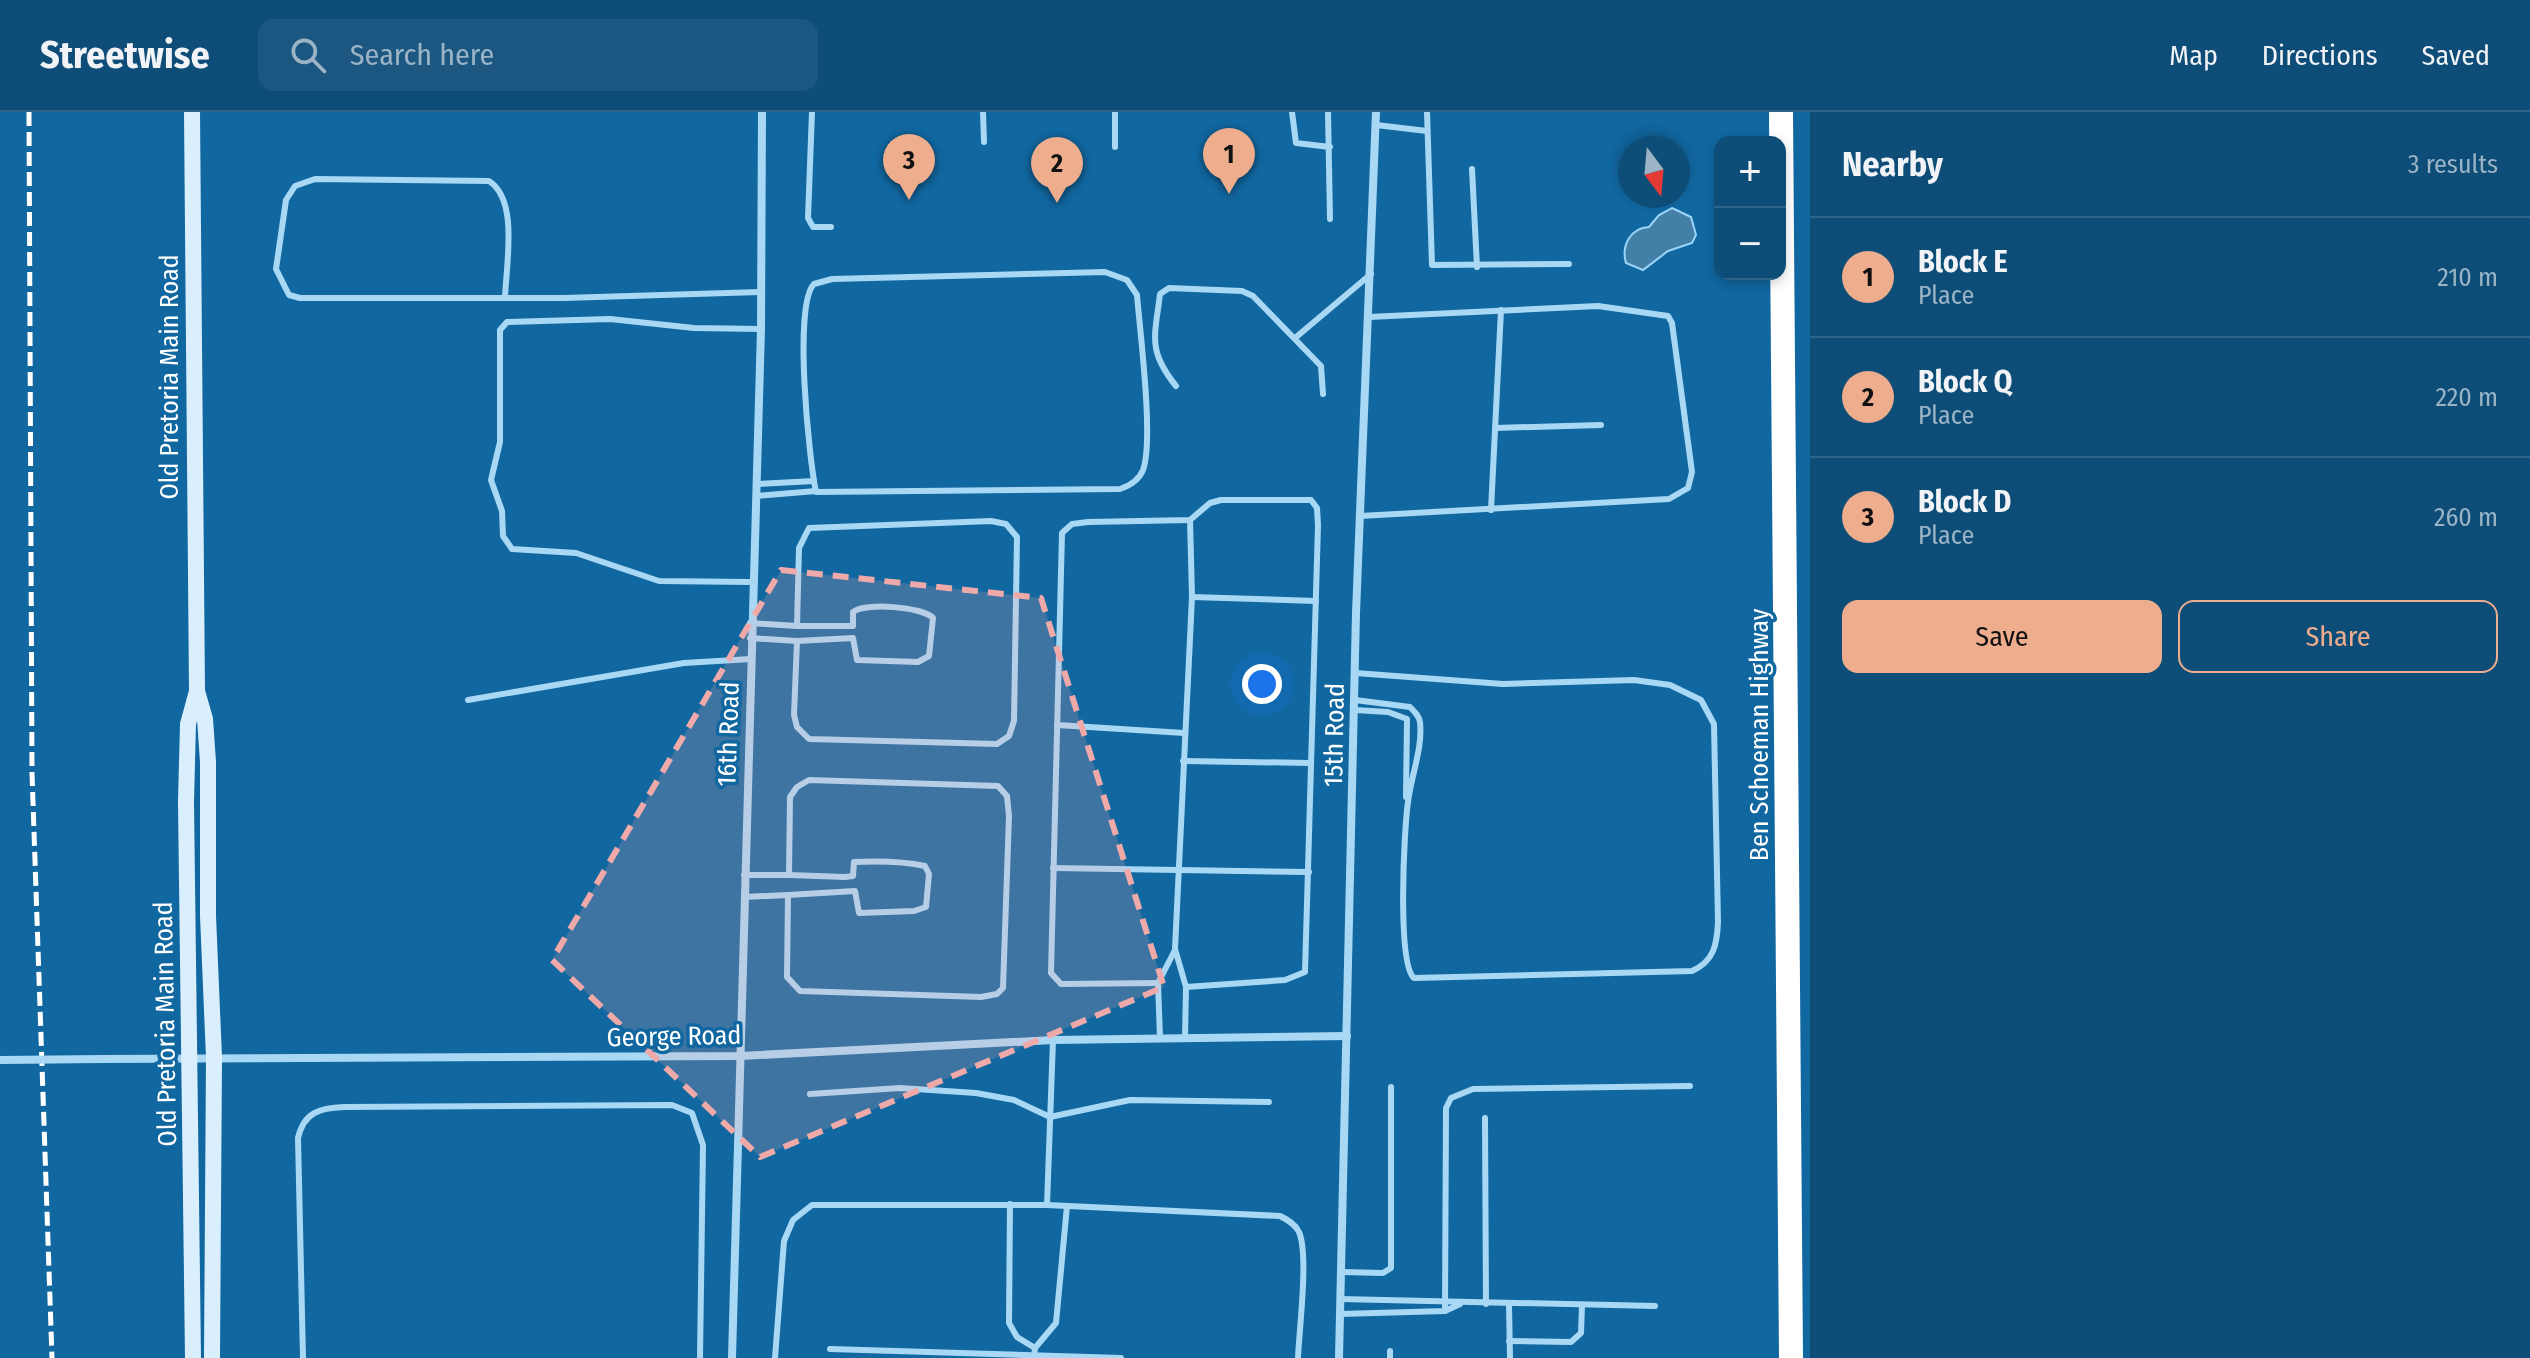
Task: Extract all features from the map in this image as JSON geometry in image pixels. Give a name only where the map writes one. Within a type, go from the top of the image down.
[{"type":"highway","name":"Ben Schoeman Highway","points":[[1781,112],[1791,1358]]},
{"type":"main road","name":"Old Pretoria Main Road","points":[[192,112],[197,691],[205,719],[208,762],[208,916],[214,1057],[212,1358]]},
{"type":"main road","name":"Old Pretoria Main Road","points":[[193,1358],[186,759],[190,709],[197,691]]},
{"type":"street","name":"16th Road","points":[[732,1358],[751,582],[761,329],[762,112]]},
{"type":"street","name":"15th Road","points":[[1339,1358],[1355,673],[1376,112]]},
{"type":"street","name":"George Road","points":[[0,1060],[740,1056],[1053,1040],[1347,1036]]},
{"type":"lane","points":[[812,112],[808,218],[813,227],[831,227]]},
{"type":"lane","points":[[983,112],[984,142]]},
{"type":"lane","points":[[1115,112],[1115,147]]},
{"type":"lane","points":[[1292,112],[1296,143],[1330,147]]},
{"type":"lane","points":[[1328,112],[1330,219]]},
{"type":"lane","points":[[1427,112],[1432,265],[1569,264]]},
{"type":"lane","points":[[1376,125],[1427,131]]},
{"type":"lane","points":[[1472,169],[1477,267]]},
{"type":"lane","points":[[505,298],[508,208],[499,187],[489,181],[315,179],[295,186],[286,200],[276,269],[289,295],[505,298],[760,292]]},
{"type":"lane","points":[[756,496],[816,491],[820,494],[1127,487],[1144,468],[1146,439],[1135,287],[1118,273],[1105,272],[827,279],[814,284],[805,300],[805,396],[816,491]]},
{"type":"lane","points":[[1295,338],[1371,274]]},
{"type":"lane","points":[[1176,386],[1157,359],[1154,344],[1160,294],[1169,288],[1242,291],[1253,296],[1321,366],[1323,394]]},
{"type":"lane","points":[[1360,516],[1669,499],[1688,488],[1692,472],[1672,323],[1668,316],[1598,306],[1369,317]]},
{"type":"lane","points":[[1491,510],[1501,310]]},
{"type":"lane","points":[[751,582],[659,581],[576,553],[512,549],[503,536],[502,511],[491,480],[500,442],[500,330],[507,322],[610,319],[694,328],[761,329]]},
{"type":"lane","points":[[1495,428],[1601,425]]},
{"type":"lane","points":[[757,484],[814,481]]},
{"type":"lane","points":[[1158,983],[1072,985],[1055,981],[1051,959],[1053,868],[1062,541],[1065,527],[1088,522],[1190,520],[1210,503],[1221,500],[1311,500],[1317,508],[1307,960],[1301,977],[1186,987]]},
{"type":"lane","points":[[1185,1038],[1186,987],[1175,949],[1192,597],[1190,520]]},
{"type":"lane","points":[[797,626],[799,548],[809,528],[991,521],[1006,524],[1017,537],[1014,721],[1004,741],[997,744],[804,737],[794,715],[797,641]]},
{"type":"lane","points":[[1192,597],[1316,601]]},
{"type":"lane","points":[[862,606],[921,611],[933,618],[929,656],[922,661],[857,660],[853,626],[853,612],[862,606]]},
{"type":"lane","points":[[750,623],[853,626]]},
{"type":"lane","points":[[750,638],[797,641],[853,638]]},
{"type":"lane","points":[[468,700],[684,663],[751,659]]},
{"type":"lane","points":[[1355,673],[1503,684],[1634,680],[1670,685],[1701,700],[1714,724],[1715,949],[1709,959],[1692,971],[1414,978],[1405,965],[1404,944],[1407,719],[1388,712],[1355,710]]},
{"type":"lane","points":[[1355,700],[1400,705],[1417,714],[1420,744],[1407,805]]},
{"type":"lane","points":[[1057,725],[1184,733]]},
{"type":"lane","points":[[1183,761],[1310,763]]},
{"type":"lane","points":[[788,895],[787,977],[800,991],[981,997],[997,994],[1003,988],[1009,816],[1007,796],[998,786],[805,781],[790,797],[789,875]]},
{"type":"lane","points":[[854,862],[925,866],[929,874],[928,900],[922,910],[859,913],[853,876],[854,862]]},
{"type":"lane","points":[[1053,868],[1309,872]]},
{"type":"lane","points":[[744,875],[853,876]]},
{"type":"lane","points":[[743,897],[855,891]]},
{"type":"lane","points":[[1160,1038],[1158,983],[1175,949]]},
{"type":"lane","points":[[1047,1205],[1053,1040]]},
{"type":"lane","points":[[1445,1311],[1446,1108],[1451,1098],[1473,1089],[1690,1086]]},
{"type":"lane","points":[[1341,1272],[1383,1273],[1391,1268],[1391,1087]]},
{"type":"lane","points":[[810,1094],[900,1088],[976,1093],[1014,1100],[1050,1117],[1130,1100],[1269,1102]]},
{"type":"lane","points":[[303,1358],[298,1138],[310,1115],[321,1109],[344,1107],[672,1105],[692,1113],[703,1145],[700,1358]]},
{"type":"lane","points":[[1485,1118],[1486,1304]]},
{"type":"lane","points":[[775,1358],[784,1241],[788,1228],[801,1211],[826,1204],[1010,1204],[1280,1216],[1299,1232],[1302,1249],[1298,1358]]},
{"type":"lane","points":[[1010,1204],[1009,1323],[1017,1337],[1035,1348]]},
{"type":"lane","points":[[1034,1357],[1035,1348],[1056,1323],[1067,1206]]},
{"type":"lane","points":[[1340,1299],[1655,1306]]},
{"type":"lane","points":[[1340,1314],[1445,1311],[1460,1304]]},
{"type":"lane","points":[[1509,1305],[1510,1358]]},
{"type":"lane","points":[[1509,1341],[1571,1342],[1581,1333],[1582,1305]]},
{"type":"lane","points":[[830,1349],[1121,1358]]},
{"type":"highlighted area","points":[[781,570],[1041,598],[1164,987],[760,1157],[552,960]]},
{"type":"water","points":[[1672,208],[1691,217],[1696,235],[1692,243],[1668,251],[1643,270],[1626,263],[1628,239],[1642,228],[1649,227],[1659,215]]},
{"type":"railway","points":[[29,112],[32,773],[52,1358]]},
{"type":"place","name":"Block E","points":[[1229,194]]},
{"type":"place","name":"Block D","points":[[909,200]]},
{"type":"place","name":"Block Q","points":[[1057,203]]}]
